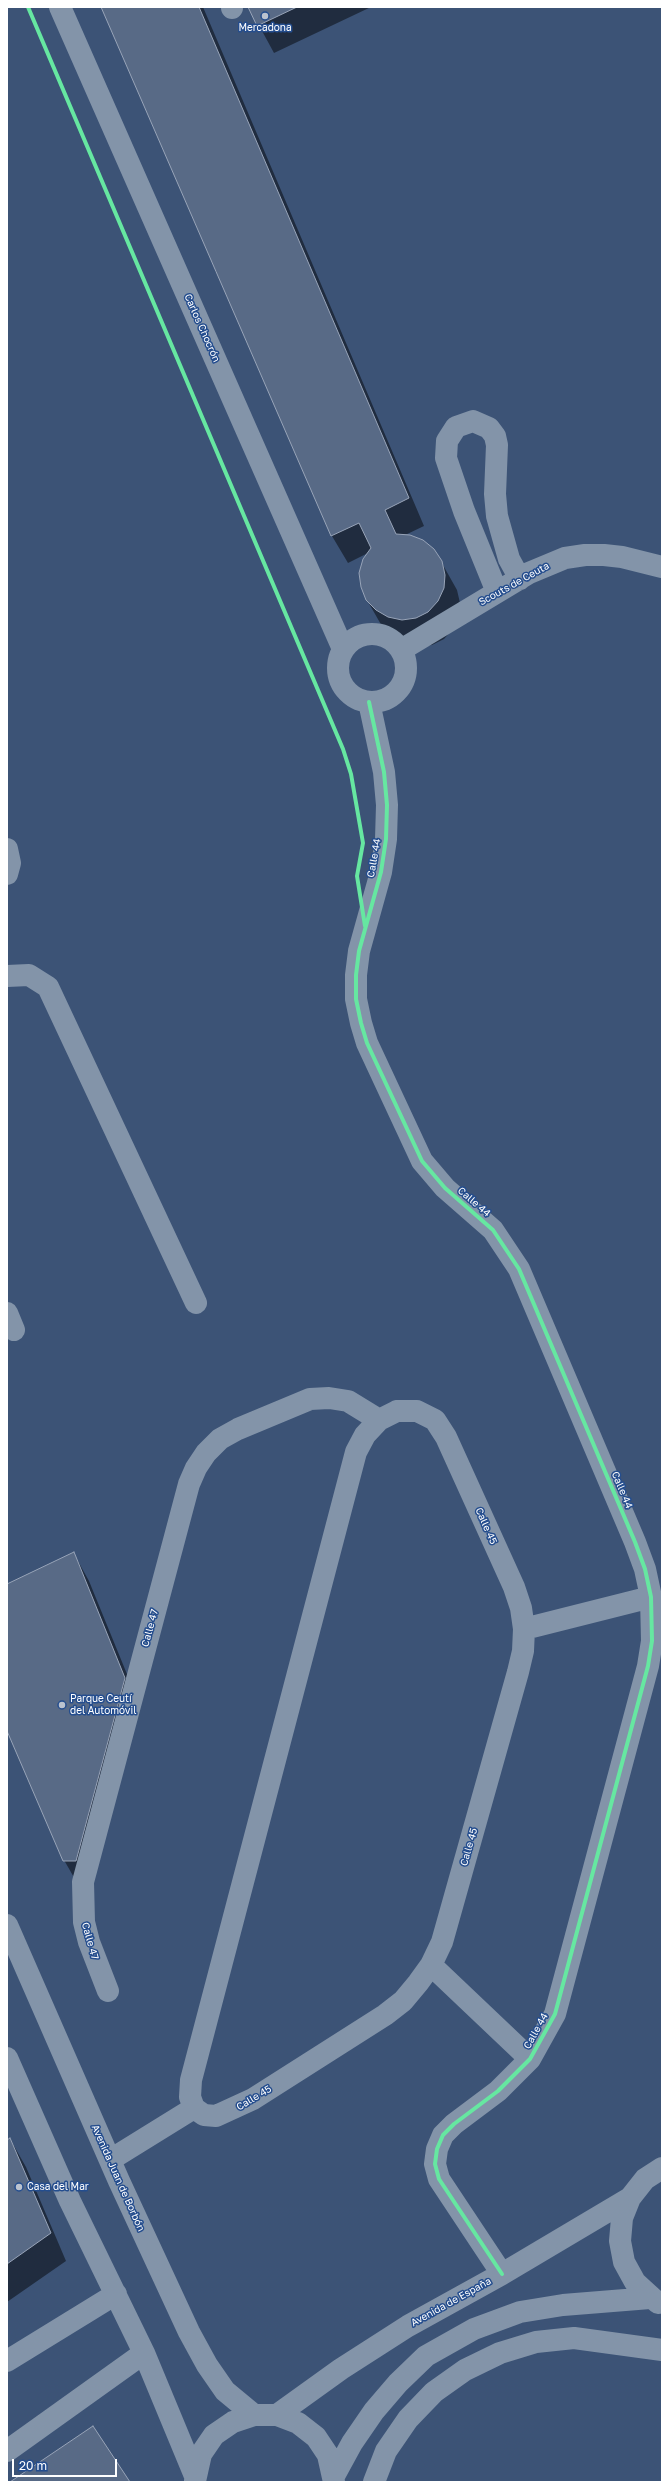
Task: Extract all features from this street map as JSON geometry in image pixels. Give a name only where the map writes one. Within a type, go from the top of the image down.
[{"type":"street","name":"Carlos Chocrón","points":[[60,7],[343,649]]},
{"type":"street","points":[[497,592],[464,511],[446,458],[447,441],[456,427],[473,421],[489,428],[495,436],[497,445],[495,494],[497,516],[509,559],[520,579]]},
{"type":"street","name":"Scouts de Ceuta","points":[[401,650],[497,592],[547,564],[585,554],[622,557],[662,567]]},
{"type":"street","points":[[372,634],[383,636],[393,641],[401,650],[405,660],[404,681],[390,697],[370,702],[350,695],[343,688],[337,668],[343,649],[356,638],[372,634]]},
{"type":"street","name":"Calle 44","points":[[370,702],[384,772],[387,805],[386,839],[381,872],[359,952],[356,975],[356,999],[367,1043],[422,1161],[445,1188],[493,1230],[519,1269],[635,1542],[645,1569],[651,1597],[652,1641],[648,1666],[564,1989],[553,2020],[530,2059],[498,2091],[454,2124],[443,2135],[436,2156],[435,2164],[439,2179],[502,2274]]},
{"type":"street","points":[[7,849],[10,863],[7,874]]},
{"type":"street","points":[[7,976],[18,974],[30,975],[48,987],[196,1303]]},
{"type":"street","name":"Calle 47","points":[[108,1992],[89,1942],[84,1922],[83,1882],[187,1492],[196,1468],[206,1453],[226,1436],[238,1429],[310,1399],[329,1398],[348,1401],[379,1420]]},
{"type":"street","name":"Calle 45","points":[[194,2108],[204,2115],[216,2116],[253,2099],[385,2015],[403,2001],[431,1965],[442,1942],[518,1672],[523,1651],[524,1629],[521,1608],[514,1587],[446,1436],[435,1420],[417,1411],[396,1411],[379,1420]]},
{"type":"street","points":[[110,2160],[194,2108],[190,2097],[191,2080],[356,1452],[365,1435],[379,1420]]},
{"type":"street","points":[[524,1629],[651,1597]]},
{"type":"street","name":"Avenida Juan de Borbón","points":[[7,1925],[110,2160],[207,2365],[226,2391],[254,2415]]},
{"type":"street","points":[[431,1965],[530,2059]]},
{"type":"street","points":[[7,2058],[70,2202],[144,2353],[195,2479]]},
{"type":"street","points":[[656,2302],[635,2282],[624,2262],[620,2241],[622,2218],[630,2198],[645,2179],[662,2168]]},
{"type":"street","name":"Avenida de España","points":[[277,2415],[341,2369],[408,2326],[502,2274],[630,2198]]},
{"type":"street","points":[[7,2361],[116,2294]]},
{"type":"street","points":[[334,2479],[356,2437],[398,2383],[426,2356],[474,2329],[520,2312],[563,2305],[656,2302]]},
{"type":"street","points":[[374,2482],[386,2451],[408,2419],[418,2408],[434,2392],[465,2370],[500,2353],[536,2342],[574,2338],[662,2350]]},
{"type":"street","points":[[7,2451],[144,2353]]},
{"type":"street","points":[[195,2479],[201,2454],[214,2435],[233,2422],[254,2415],[277,2415],[298,2423],[316,2437],[328,2455],[334,2479]]},
{"type":"building","points":[[101,7],[199,7],[409,498],[385,510],[396,534],[410,535],[423,540],[434,549],[442,561],[445,575],[444,588],[438,601],[428,612],[416,618],[402,620],[388,617],[376,610],[366,600],[361,587],[359,573],[363,559],[371,548],[359,523],[331,536]]},
{"type":"building","name":"Mercadona","points":[[248,7],[297,7],[257,26]]},
{"type":"building","name":"Parque Ceutí del Automóvil","points":[[74,1552],[125,1678],[76,1861],[63,1861],[7,1731],[7,1584]]},
{"type":"building","name":"Casa del Mar","points":[[10,2138],[51,2233],[7,2264],[7,2140]]},
{"type":"building","points":[[93,2426],[130,2482],[10,2482]]},
{"type":"cycle path","points":[[28,7],[343,749],[351,774],[363,843],[357,876],[365,926]]},
{"type":"cycle path","points":[[369,702],[384,772],[387,805],[386,839],[381,872],[359,951],[356,975],[356,999],[367,1043],[422,1161],[445,1188],[493,1230],[519,1269],[635,1542],[645,1569],[651,1597],[652,1641],[648,1666],[555,2014],[530,2059],[498,2091],[454,2124],[443,2135],[437,2149],[435,2164],[439,2179],[502,2274]]},
{"type":"place","name":"Mercadona","points":[[265,16]]},
{"type":"place","name":"Parque Ceutí del Automóvil","points":[[62,1705]]},
{"type":"place","name":"Casa del Mar","points":[[19,2187]]}]
